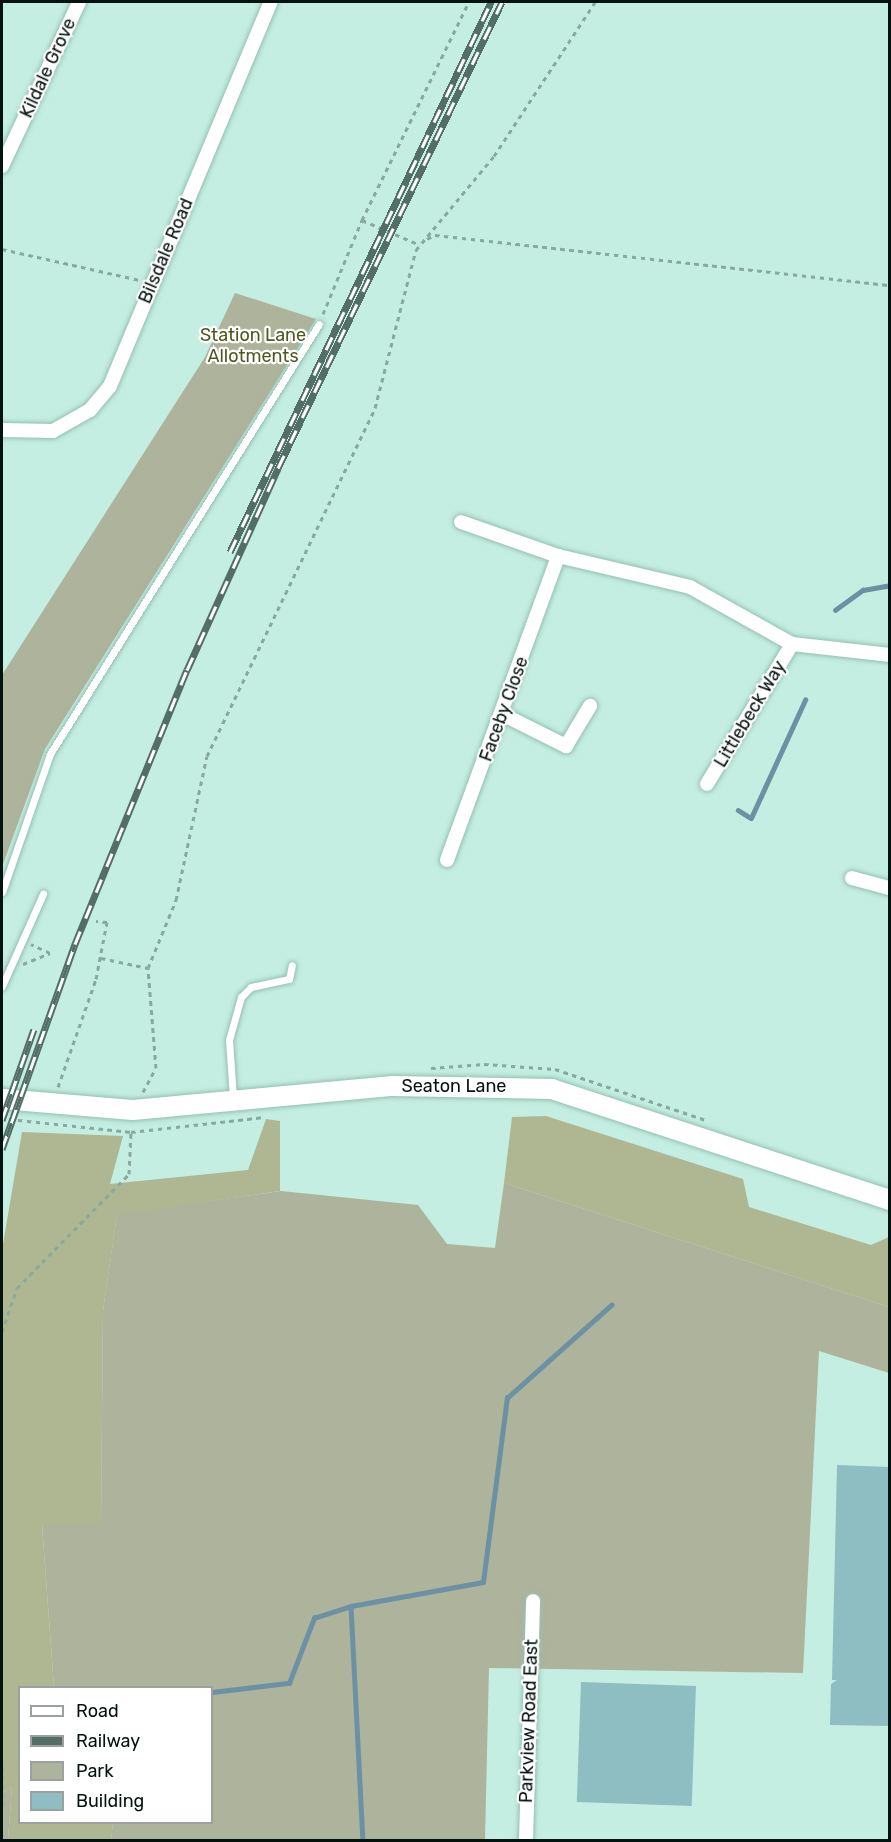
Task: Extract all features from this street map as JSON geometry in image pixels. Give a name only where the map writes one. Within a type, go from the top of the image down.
[{"type":"main road","name":"Seaton Lane","points":[[2,1099],[133,1110],[393,1086],[552,1089],[890,1200]]},
{"type":"street","name":"Kildale Grove","points":[[2,166],[79,2]]},
{"type":"street","name":"Bilsdale Road","points":[[2,430],[53,431],[90,410],[110,386],[272,2]]},
{"type":"street","points":[[460,522],[558,556],[690,587],[792,644],[890,655]]},
{"type":"street","name":"Faceby Close","points":[[447,860],[558,556]]},
{"type":"street","name":"Littlebeck Way","points":[[707,784],[792,644]]},
{"type":"street","points":[[502,714],[566,746],[590,706]]},
{"type":"street","points":[[852,878],[890,888]]},
{"type":"street","name":"Parkview Road East","points":[[526,1840],[533,1601]]},
{"type":"lane","points":[[2,892],[50,754],[319,324]]},
{"type":"lane","points":[[2,986],[43,894]]},
{"type":"lane","points":[[233,1101],[227,1068],[242,997],[250,987],[289,979],[292,965]]},
{"type":"path","points":[[319,324],[362,220],[470,2]]},
{"type":"path","points":[[139,1098],[156,1068],[148,968],[176,900],[207,756],[375,408],[416,250],[494,156],[595,2]]},
{"type":"path","points":[[362,220],[422,243]]},
{"type":"path","points":[[422,243],[435,235],[890,285]]},
{"type":"path","points":[[2,249],[153,282]]},
{"type":"path","points":[[54,1097],[100,958],[108,922],[96,921]]},
{"type":"path","points":[[11,969],[50,953],[24,940]]},
{"type":"path","points":[[100,958],[148,968]]},
{"type":"path","points":[[2,1117],[131,1132],[220,1126],[272,1115]]},
{"type":"path","points":[[2,1332],[16,1288],[129,1174],[131,1132]]},
{"type":"path","points":[[2,1767],[2,1806]]},
{"type":"green space","name":"Station Lane Allotments","points":[[235,293],[316,319],[45,749],[2,867],[2,675],[205,357]]},
{"type":"green space","points":[[546,1116],[743,1179],[749,1207],[871,1245],[889,1237],[889,1307],[504,1183],[512,1117]]},
{"type":"green space","points":[[266,1119],[280,1121],[280,1191],[117,1215],[103,1311],[101,1524],[42,1525],[54,1686],[18,1686],[18,1824],[113,1824],[111,1840],[8,1840],[12,1787],[2,1793],[2,1250],[22,1132],[123,1136],[110,1184],[248,1170]]},
{"type":"green space","points":[[504,1183],[889,1307],[889,1373],[819,1351],[803,1673],[489,1668],[485,1840],[111,1840],[113,1824],[213,1824],[213,1686],[54,1686],[42,1524],[101,1523],[103,1311],[117,1214],[281,1191],[418,1205],[447,1244],[495,1248]]},
{"type":"green space","points":[[12,1787],[8,1840],[2,1840],[2,1793]]},
{"type":"building","points":[[837,1465],[890,1467],[890,1726],[830,1725],[831,1684],[837,1680],[832,1680]]},
{"type":"building","points":[[581,1682],[696,1686],[692,1806],[577,1802]]},
{"type":"waterway","points":[[835,610],[863,590],[890,585]]},
{"type":"waterway","points":[[738,810],[751,818],[805,700]]},
{"type":"waterway","points":[[351,1606],[483,1582],[507,1398],[611,1305]]},
{"type":"waterway","points":[[213,1692],[289,1683],[314,1618],[351,1606],[363,1840]]},
{"type":"railway","points":[[230,552],[491,2]]},
{"type":"railway","points":[[2,1149],[75,944],[187,670],[278,468],[502,2]]},
{"type":"railway","points":[[2,1120],[34,1029]]}]
